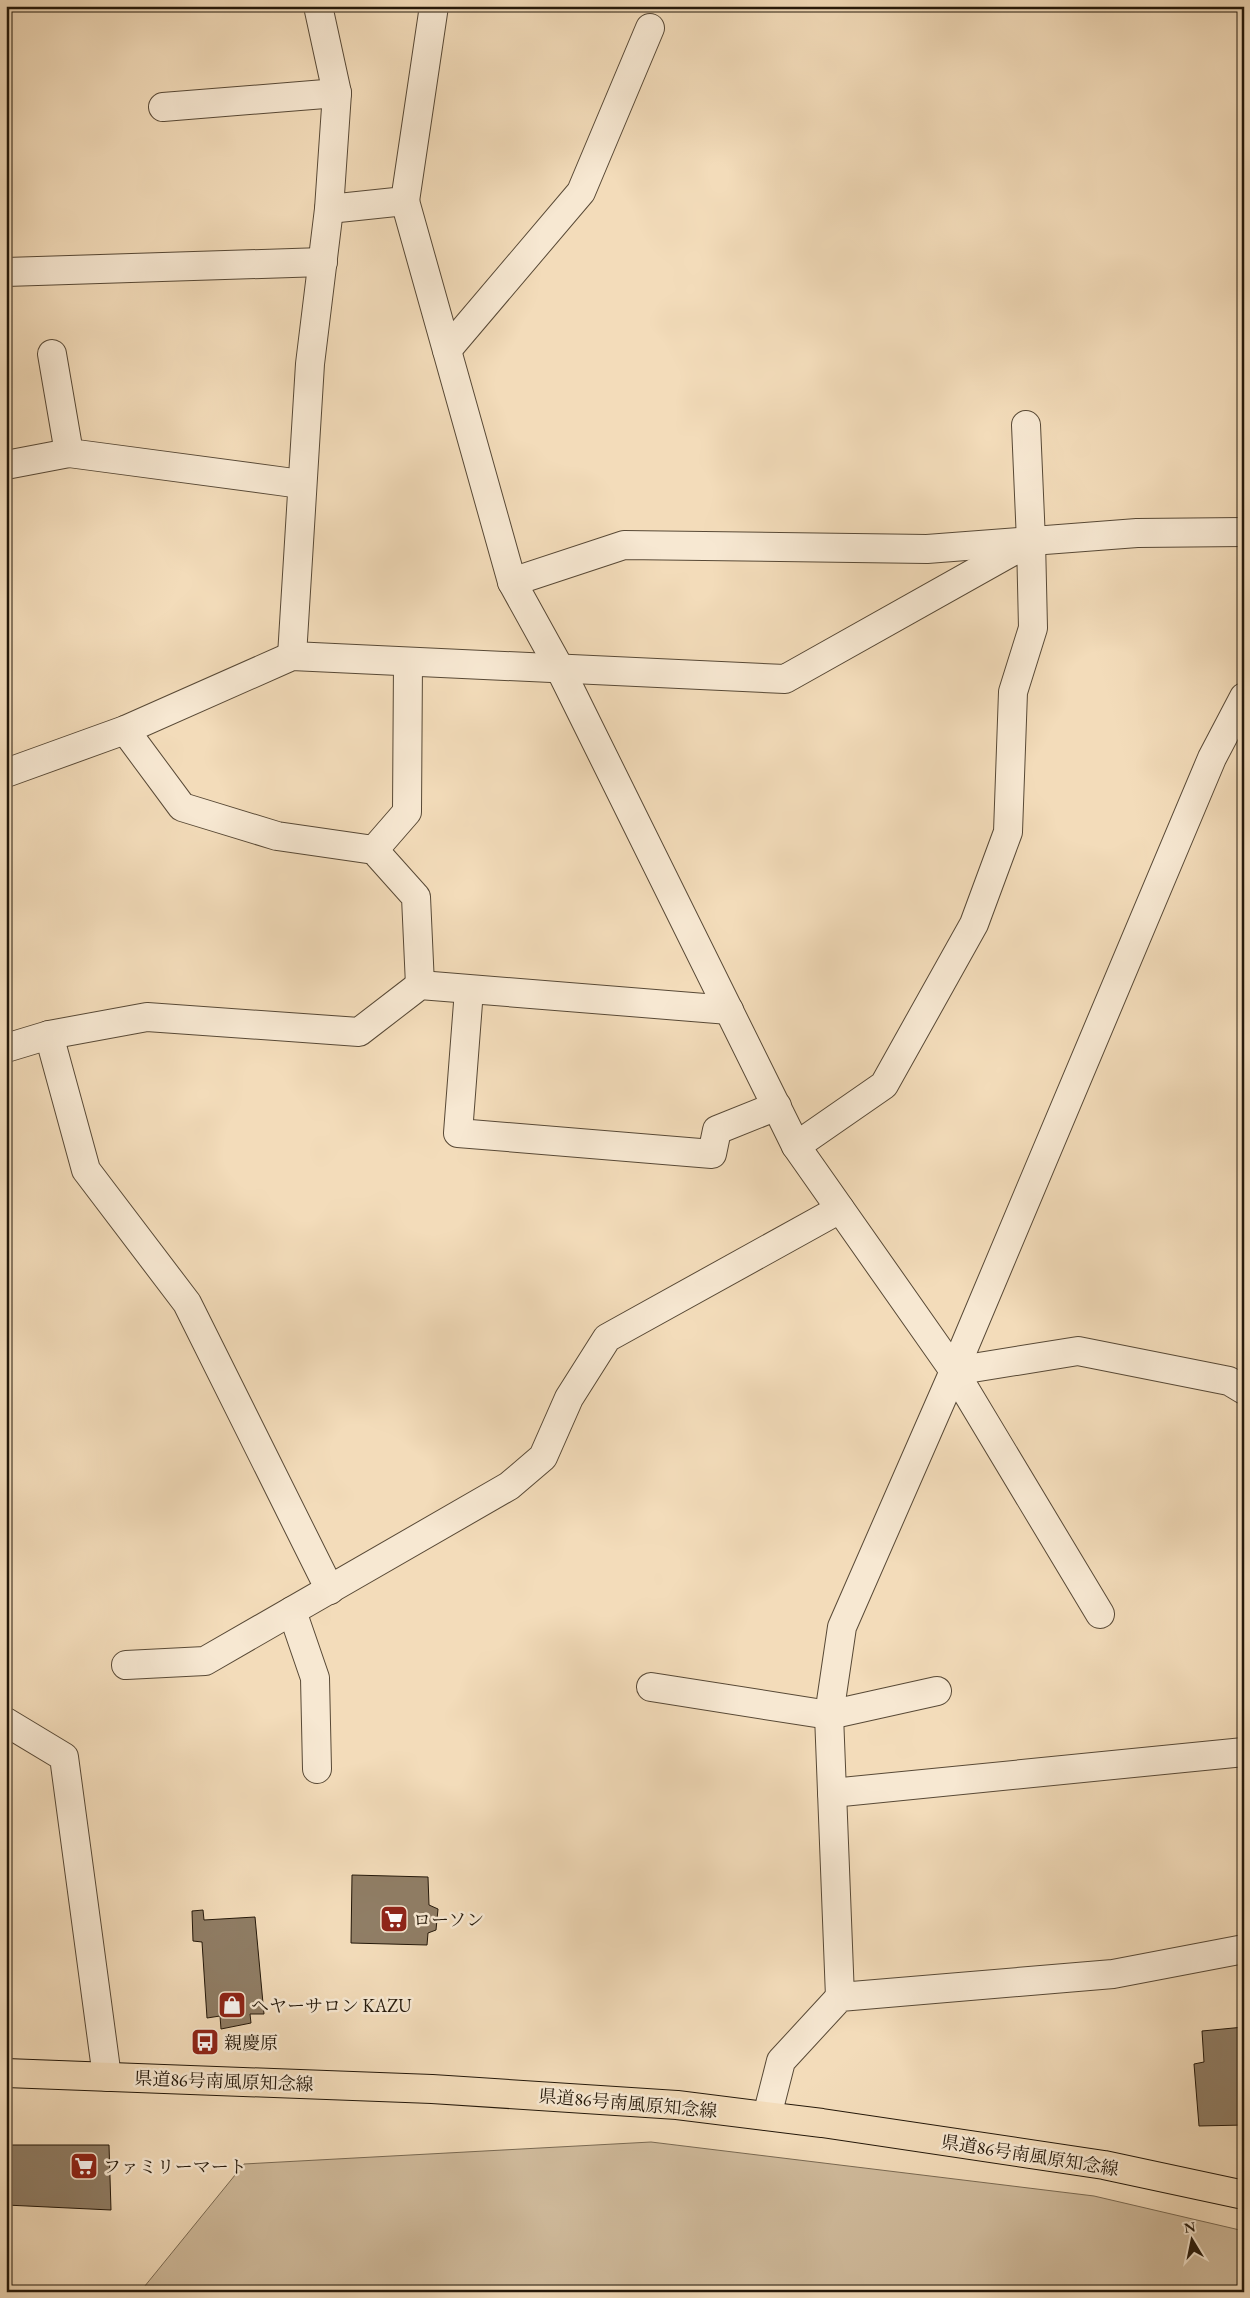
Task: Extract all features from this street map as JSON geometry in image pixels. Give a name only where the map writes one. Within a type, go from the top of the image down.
[{"type":"main road","name":"県道86号南風原知念線","points":[[6,2073],[432,2089],[677,2105],[767,2116],[1104,2165],[1244,2195]]},
{"type":"street","points":[[292,656],[301,484],[310,364],[329,208],[337,93],[318,6]]},
{"type":"street","points":[[434,6],[405,202],[512,582],[559,667],[796,1146],[954,1371],[1100,1614]]},
{"type":"street","points":[[447,350],[581,192],[650,28]]},
{"type":"street","points":[[163,107],[337,93]]},
{"type":"street","points":[[329,208],[405,202]]},
{"type":"street","points":[[6,272],[323,262]]},
{"type":"street","points":[[52,354],[69,453]]},
{"type":"street","points":[[796,1146],[884,1085],[974,924],[1008,832],[1013,692],[1033,628],[1026,425]]},
{"type":"street","points":[[6,465],[69,453],[301,484]]},
{"type":"street","points":[[512,582],[624,545],[927,549],[1137,533],[1244,532]]},
{"type":"street","points":[[6,773],[125,730],[292,656],[785,679],[1031,541]]},
{"type":"street","points":[[374,850],[407,812],[408,662]]},
{"type":"street","points":[[840,1997],[829,1715],[842,1627],[954,1371],[1212,758],[1244,697]]},
{"type":"street","points":[[125,730],[182,807],[277,836],[374,850],[416,897],[420,986]]},
{"type":"street","points":[[6,1048],[49,1035],[147,1017],[359,1032],[420,986],[729,1010]]},
{"type":"street","points":[[469,990],[458,1133],[712,1154],[717,1130],[777,1106]]},
{"type":"street","points":[[49,1035],[86,1170],[187,1303],[330,1590]]},
{"type":"street","points":[[126,1665],[205,1661],[509,1486],[543,1457],[569,1398],[607,1338],[840,1209]]},
{"type":"street","points":[[954,1371],[1078,1351],[1229,1381],[1244,1390]]},
{"type":"street","points":[[292,1611],[315,1678],[317,1769]]},
{"type":"street","points":[[651,1687],[829,1715],[938,1692]]},
{"type":"street","points":[[6,1722],[64,1757],[107,2077]]},
{"type":"street","points":[[832,1793],[1244,1752]]},
{"type":"street","points":[[767,2116],[782,2061],[840,1997],[1113,1974],[1244,1949]]},
{"type":"shaded area","points":[[651,2142],[1094,2196],[1244,2231],[1244,2292],[140,2292],[244,2164]]},
{"type":"building","name":"ローソン","points":[[352,1875],[428,1877],[429,1905],[438,1909],[436,1930],[428,1933],[427,1945],[351,1943]]},
{"type":"building","points":[[203,1910],[204,1920],[255,1917],[264,2014],[250,2014],[251,2023],[221,2029],[220,2016],[207,2018],[202,1942],[193,1941],[192,1911]]},
{"type":"building","points":[[1244,2027],[1244,2125],[1199,2126],[1194,2064],[1204,2062],[1202,2031]]},
{"type":"building","points":[[6,2145],[109,2145],[111,2210],[6,2205]]},
{"type":"place","name":"ローソン","points":[[394,1919]]},
{"type":"place","name":"ヘヤーサロン KAZU","points":[[232,2005]]},
{"type":"place","name":"親慶原","points":[[205,2042]]},
{"type":"place","name":"ファミリーマート","points":[[84,2166]]}]
